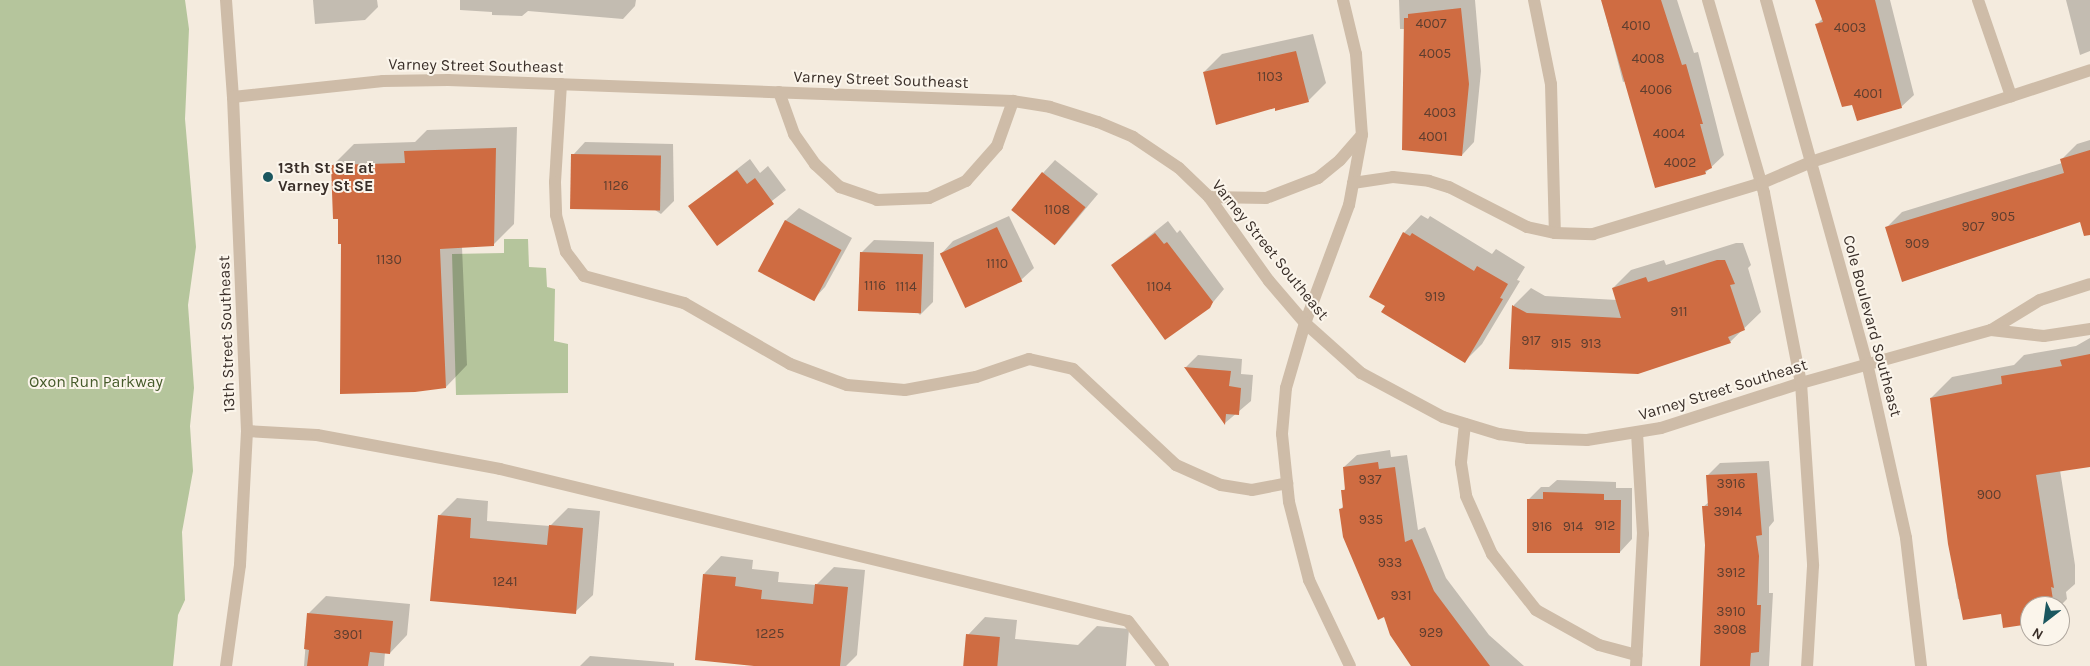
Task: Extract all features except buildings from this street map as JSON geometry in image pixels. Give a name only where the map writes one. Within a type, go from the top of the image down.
[{"type":"street","name":"13th Street Southeast","points":[[226,0],[233,98],[247,431],[240,565],[226,666]]},
{"type":"street","points":[[1343,0],[1356,54],[1362,135],[1349,205],[1305,324],[1286,388],[1282,434],[1287,483],[1308,580],[1350,666]]},
{"type":"street","points":[[1534,0],[1551,84],[1555,233]]},
{"type":"street","points":[[1708,0],[1762,183],[1801,383],[1814,566],[1807,666]]},
{"type":"street","name":"Cole Boulevard Southeast","points":[[1766,0],[1867,363],[1906,538],[1921,666]]},
{"type":"street","points":[[1978,0],[2011,96]]},
{"type":"street","points":[[1353,183],[1393,177],[1429,181],[1448,187],[1527,228],[1555,233],[1593,234],[1762,183],[1811,162],[2090,70]]},
{"type":"street","name":"Varney Street Southeast","points":[[233,98],[383,81],[561,84],[1013,101],[1066,112],[1133,137],[1179,168],[1209,198],[1269,281],[1305,324],[1340,357],[1369,378],[1418,406],[1465,424],[1499,434],[1558,440],[1636,433],[1691,419],[1867,363],[1991,330],[2040,300],[2090,284]]},
{"type":"street","points":[[561,84],[555,182],[556,215],[566,252],[584,276],[684,303],[790,364],[847,385],[905,390],[976,376],[1029,358],[1073,369],[1176,465],[1221,485],[1252,490],[1287,483]]},
{"type":"street","points":[[779,92],[794,134],[815,164],[840,186],[877,200],[930,198],[966,181],[997,146],[1013,101]]},
{"type":"street","points":[[1209,198],[1266,198],[1318,178],[1340,160],[1362,135]]},
{"type":"street","name":"Varney Street Southeast","points":[[1991,330],[2044,336],[2090,329]]},
{"type":"street","points":[[1465,424],[1461,463],[1466,496],[1492,554],[1536,610],[1599,645],[1636,660],[1643,534],[1636,433]]},
{"type":"street","points":[[247,431],[307,434],[500,469],[716,519],[1128,621],[1163,666]]},
{"type":"green space","name":"Oxon Run Parkway","points":[[0,0],[185,0],[189,29],[185,119],[196,247],[188,305],[194,388],[190,426],[193,471],[182,532],[185,600],[178,615],[173,666],[0,666]]},
{"type":"green space","points":[[504,239],[528,239],[529,267],[546,268],[547,287],[555,289],[554,341],[568,344],[568,393],[456,395],[452,254],[504,253]]},
{"type":"place","name":"13th St SE at Varney St SE","points":[[268,177]]}]
